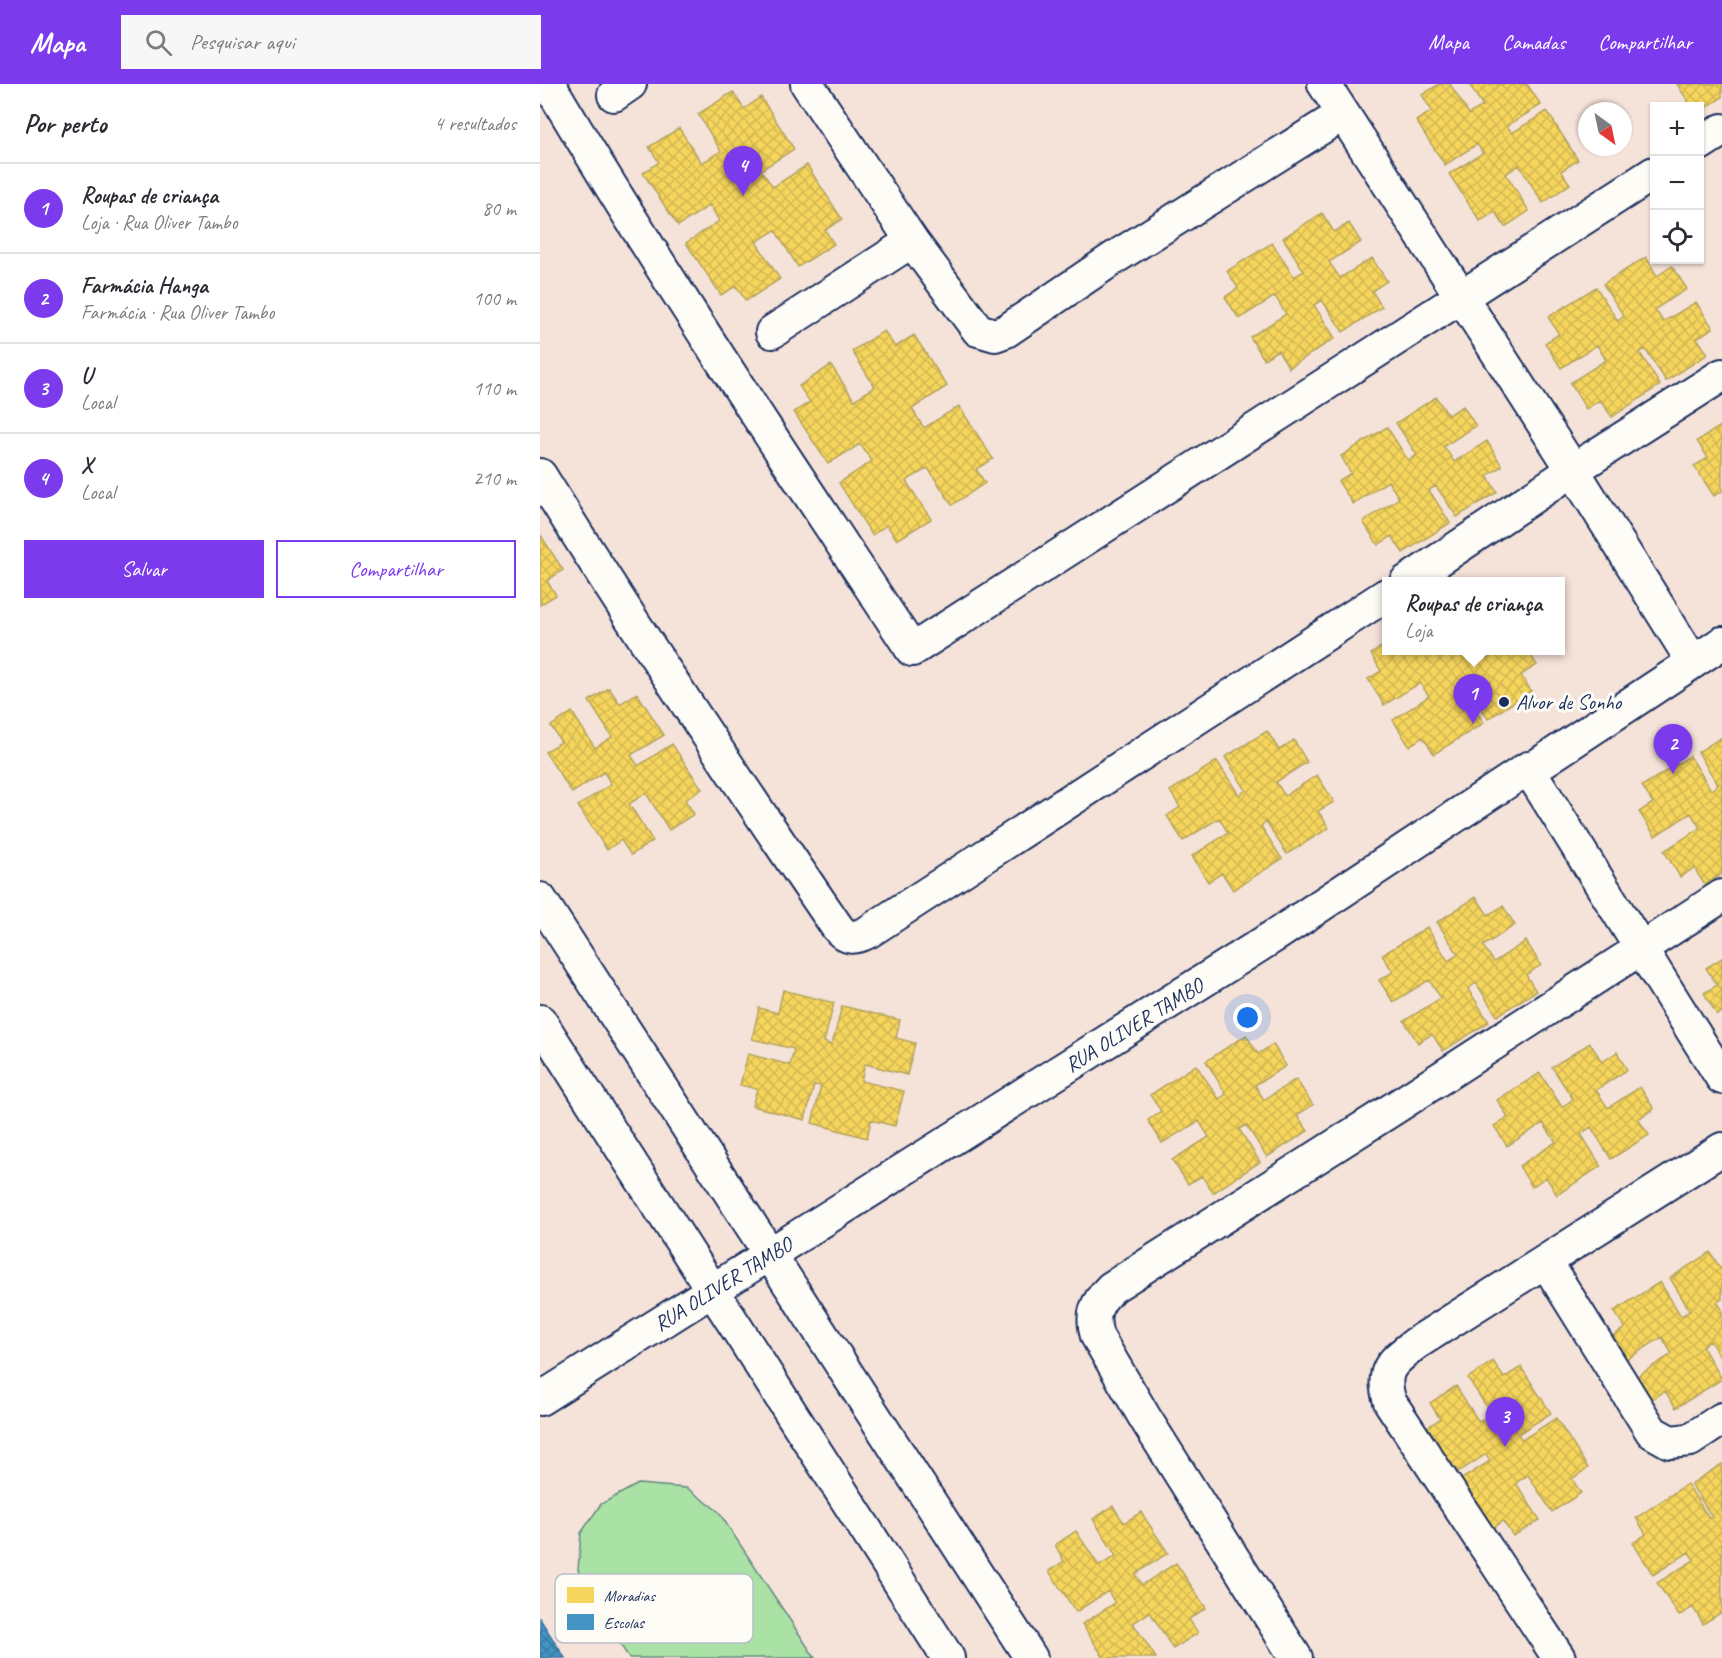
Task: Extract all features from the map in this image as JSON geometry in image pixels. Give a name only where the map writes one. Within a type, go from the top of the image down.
[{"type":"street","points":[[549,84],[594,160],[757,415],[912,650],[1650,176]]},
{"type":"street","points":[[807,84],[912,241],[978,330],[986,334],[1006,331],[1114,258],[1342,114]]},
{"type":"street","points":[[1324,84],[1694,662]]},
{"type":"street","points":[[1704,141],[1722,130]]},
{"type":"street","points":[[772,332],[912,241]]},
{"type":"street","points":[[1413,577],[1573,470],[1722,375]]},
{"type":"street","points":[[540,475],[619,602],[756,808],[837,927],[849,938],[858,937],[867,932],[1382,598]]},
{"type":"street","name":"RUA OLIVER TAMBO","points":[[540,1399],[1279,933],[1722,643]]},
{"type":"street","points":[[1528,768],[1722,1078]]},
{"type":"street","points":[[1296,1658],[1145,1418],[1097,1336],[1094,1313],[1099,1299],[1111,1288],[1722,896]]},
{"type":"street","points":[[540,899],[1031,1658]]},
{"type":"street","points":[[540,1021],[948,1658]]},
{"type":"street","points":[[1559,1658],[1390,1402],[1385,1385],[1388,1370],[1396,1359],[1415,1344],[1722,1149]]},
{"type":"street","points":[[1546,1262],[1652,1432],[1670,1442],[1690,1440],[1722,1419]]},
{"type":"green space","points":[[638,1484],[687,1488],[718,1511],[815,1658],[629,1658],[619,1643],[753,1643],[753,1574],[580,1574],[578,1570],[581,1533],[601,1504]]},
{"type":"building: Moradias","points":[[1439,84],[1450,84],[1469,114],[1483,106],[1469,84],[1527,84],[1541,105],[1507,126],[1512,133],[1547,111],[1578,160],[1561,171],[1570,184],[1543,203],[1519,165],[1506,174],[1529,211],[1505,227],[1495,212],[1480,221],[1449,174],[1483,153],[1477,144],[1445,165],[1416,121],[1432,111],[1422,95]]},
{"type":"building: Moradias","points":[[1677,84],[1722,84],[1722,97],[1704,109],[1704,102],[1688,102]]},
{"type":"building: Moradias","points":[[733,92],[744,109],[761,97],[794,149],[761,170],[773,187],[807,165],[842,219],[825,230],[834,244],[798,267],[775,230],[756,242],[780,279],[746,301],[736,286],[721,295],[686,243],[719,221],[710,205],[678,226],[643,173],[659,162],[649,147],[679,128],[702,163],[721,151],[698,114]]},
{"type":"building: Moradias","points":[[1322,213],[1334,232],[1349,223],[1361,242],[1329,262],[1340,278],[1372,258],[1387,281],[1372,291],[1382,307],[1343,332],[1322,300],[1314,305],[1335,338],[1289,368],[1278,350],[1264,359],[1250,337],[1286,314],[1275,296],[1239,319],[1225,297],[1238,288],[1227,271],[1272,243],[1294,277],[1304,271],[1283,238]]},
{"type":"building: Moradias","points":[[1646,257],[1657,276],[1672,266],[1687,289],[1655,309],[1663,322],[1696,302],[1713,328],[1697,338],[1708,354],[1666,381],[1645,349],[1640,353],[1660,385],[1612,417],[1600,400],[1586,409],[1570,383],[1606,360],[1597,345],[1561,368],[1545,343],[1559,334],[1548,317],[1596,287],[1618,321],[1624,316],[1603,284]]},
{"type":"building: Moradias","points":[[884,331],[895,347],[914,335],[947,386],[912,409],[924,428],[959,406],[993,459],[976,469],[985,483],[952,505],[928,468],[906,481],[931,519],[897,540],[887,525],[872,535],[839,483],[872,461],[860,444],[828,464],[794,412],[810,402],[799,386],[831,365],[854,400],[875,387],[852,351]]},
{"type":"building: Moradias","points":[[1436,397],[1448,415],[1463,406],[1476,426],[1444,446],[1454,462],[1487,441],[1502,466],[1487,476],[1497,492],[1457,517],[1436,486],[1429,490],[1450,523],[1403,553],[1392,536],[1378,545],[1363,522],[1399,498],[1388,481],[1353,504],[1338,481],[1351,473],[1341,456],[1387,427],[1408,460],[1417,455],[1396,423]]},
{"type":"building: Moradias","points":[[1722,425],[1722,491],[1714,496],[1694,466],[1708,458],[1697,441]]},
{"type":"building: Moradias","points":[[540,534],[563,570],[547,581],[556,595],[540,605]]},
{"type":"building: Moradias","points":[[1382,647],[1382,655],[1440,655],[1441,657],[1444,655],[1485,655],[1487,658],[1492,655],[1530,655],[1537,665],[1521,675],[1531,691],[1488,719],[1468,686],[1463,690],[1484,723],[1434,754],[1423,737],[1409,746],[1393,720],[1429,696],[1420,683],[1384,705],[1368,679],[1381,671],[1371,654]]},
{"type":"building: Moradias","points":[[609,688],[620,704],[637,693],[664,735],[631,755],[638,766],[672,744],[702,789],[685,800],[694,814],[669,830],[646,793],[629,804],[653,841],[631,855],[621,840],[607,850],[578,806],[611,784],[604,772],[572,793],[545,752],[561,742],[551,726],[572,712],[595,748],[612,737],[589,701]]},
{"type":"building: Moradias","points":[[1267,731],[1279,750],[1294,740],[1307,762],[1276,782],[1285,796],[1317,775],[1334,802],[1318,811],[1329,828],[1287,854],[1266,822],[1261,826],[1282,859],[1233,890],[1222,873],[1208,882],[1192,856],[1228,833],[1219,818],[1183,841],[1167,816],[1180,807],[1170,791],[1217,761],[1239,795],[1246,790],[1225,757]]},
{"type":"building: Moradias","points":[[1722,737],[1722,874],[1705,885],[1694,868],[1680,877],[1664,851],[1700,828],[1691,813],[1655,836],[1639,812],[1653,803],[1642,786],[1690,756],[1711,790],[1718,785],[1698,752]]},
{"type":"building: Moradias","points":[[1476,897],[1488,915],[1503,906],[1515,925],[1483,946],[1494,962],[1526,941],[1541,965],[1526,975],[1536,991],[1497,1016],[1476,983],[1468,989],[1489,1022],[1443,1051],[1432,1034],[1418,1043],[1404,1021],[1441,998],[1429,980],[1393,1002],[1379,980],[1393,972],[1382,955],[1427,927],[1448,961],[1458,954],[1437,922]]},
{"type":"building: Moradias","points":[[1722,958],[1722,1012],[1717,1015],[1704,993],[1717,985],[1706,968]]},
{"type":"building: Moradias","points":[[783,990],[834,1003],[824,1042],[832,1045],[842,1006],[900,1020],[896,1038],[915,1043],[907,1075],[865,1064],[861,1081],[904,1091],[895,1126],[871,1120],[867,1138],[812,1123],[821,1086],[814,1085],[805,1120],[752,1106],[757,1089],[740,1085],[748,1054],[790,1065],[794,1049],[752,1039],[759,1008],[778,1013]]},
{"type":"building: Moradias","points":[[1246,1035],[1258,1054],[1273,1044],[1286,1066],[1255,1085],[1264,1100],[1296,1079],[1313,1105],[1297,1115],[1308,1131],[1267,1157],[1246,1125],[1239,1129],[1260,1162],[1213,1193],[1202,1176],[1188,1184],[1172,1160],[1209,1137],[1199,1121],[1162,1143],[1148,1120],[1161,1111],[1150,1095],[1196,1065],[1219,1099],[1226,1094],[1206,1061]]},
{"type":"building: Moradias","points":[[1590,1043],[1602,1062],[1617,1052],[1627,1070],[1596,1090],[1608,1108],[1640,1087],[1654,1109],[1638,1119],[1649,1135],[1611,1159],[1591,1127],[1581,1134],[1601,1166],[1557,1195],[1546,1177],[1532,1187],[1519,1166],[1556,1142],[1543,1123],[1507,1146],[1494,1126],[1508,1117],[1497,1100],[1540,1073],[1562,1107],[1573,1099],[1552,1067]]},
{"type":"building: Moradias","points":[[1710,1252],[1722,1271],[1722,1299],[1717,1302],[1722,1309],[1722,1360],[1710,1341],[1702,1346],[1722,1379],[1676,1408],[1665,1391],[1651,1400],[1636,1377],[1672,1354],[1662,1337],[1626,1360],[1611,1337],[1625,1328],[1614,1311],[1660,1282],[1681,1316],[1690,1311],[1670,1278]]},
{"type":"building: Moradias","points":[[1493,1361],[1504,1378],[1521,1367],[1551,1413],[1518,1434],[1522,1440],[1556,1418],[1588,1468],[1572,1479],[1581,1493],[1552,1512],[1528,1475],[1516,1483],[1540,1520],[1513,1536],[1503,1521],[1488,1531],[1457,1482],[1490,1461],[1486,1454],[1454,1475],[1424,1429],[1440,1419],[1430,1403],[1456,1386],[1479,1422],[1491,1414],[1468,1378]]},
{"type":"building: Moradias","points":[[1722,1464],[1722,1612],[1703,1624],[1693,1607],[1679,1616],[1657,1583],[1694,1560],[1689,1552],[1653,1575],[1633,1543],[1646,1534],[1636,1518],[1687,1484],[1709,1518],[1712,1517],[1691,1484]]},
{"type":"building: Moradias","points":[[1113,1506],[1124,1523],[1141,1512],[1168,1553],[1135,1574],[1142,1585],[1176,1563],[1206,1608],[1189,1619],[1198,1633],[1173,1649],[1150,1612],[1133,1623],[1156,1658],[1104,1658],[1082,1624],[1115,1603],[1108,1591],[1076,1612],[1049,1571],[1064,1561],[1055,1545],[1076,1531],[1099,1566],[1116,1556],[1093,1519]]},
{"type":"building: Escolas","points":[[540,1619],[565,1658],[540,1658]]},
{"type":"place","name":"X","points":[[743,196]]},
{"type":"place","name":"Alvor de Sonho","points":[[1504,702]]},
{"type":"place","name":"Roupas de criança","points":[[1473,724]]},
{"type":"place","name":"Farmácia Hanga","points":[[1673,774]]},
{"type":"place","name":"U","points":[[1505,1447]]}]
